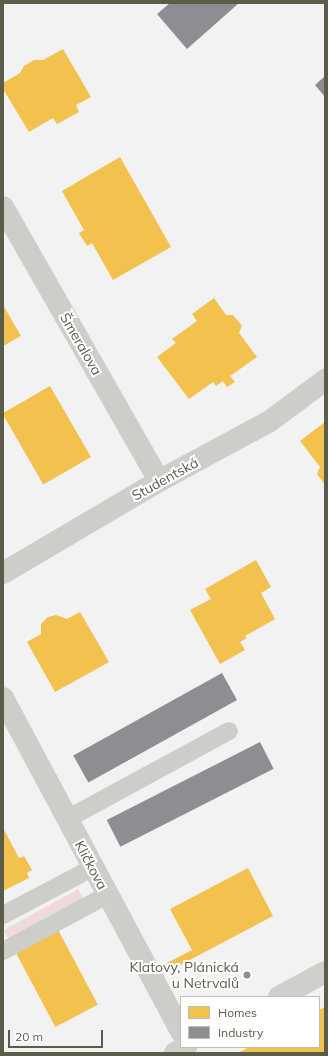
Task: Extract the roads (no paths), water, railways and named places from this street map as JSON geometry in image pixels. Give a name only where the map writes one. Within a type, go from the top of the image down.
[{"type":"main road","points":[[281,996],[325,972]]},
{"type":"main road","points":[[175,1053],[184,1048]]},
{"type":"street","name":"Šmeralova","points":[[3,207],[160,481]]},
{"type":"street","name":"Studentská","points":[[3,573],[160,481],[270,421],[325,380]]},
{"type":"street","name":"Kličkova","points":[[3,698],[92,868],[180,1029]]},
{"type":"lane","points":[[67,820],[229,730]]},
{"type":"lane","points":[[3,915],[92,868]]},
{"type":"lane","points":[[3,951],[107,895]]},
{"type":"place","name":"Klatovy, Plánická u Netrvalů","points":[[247,975]]}]
